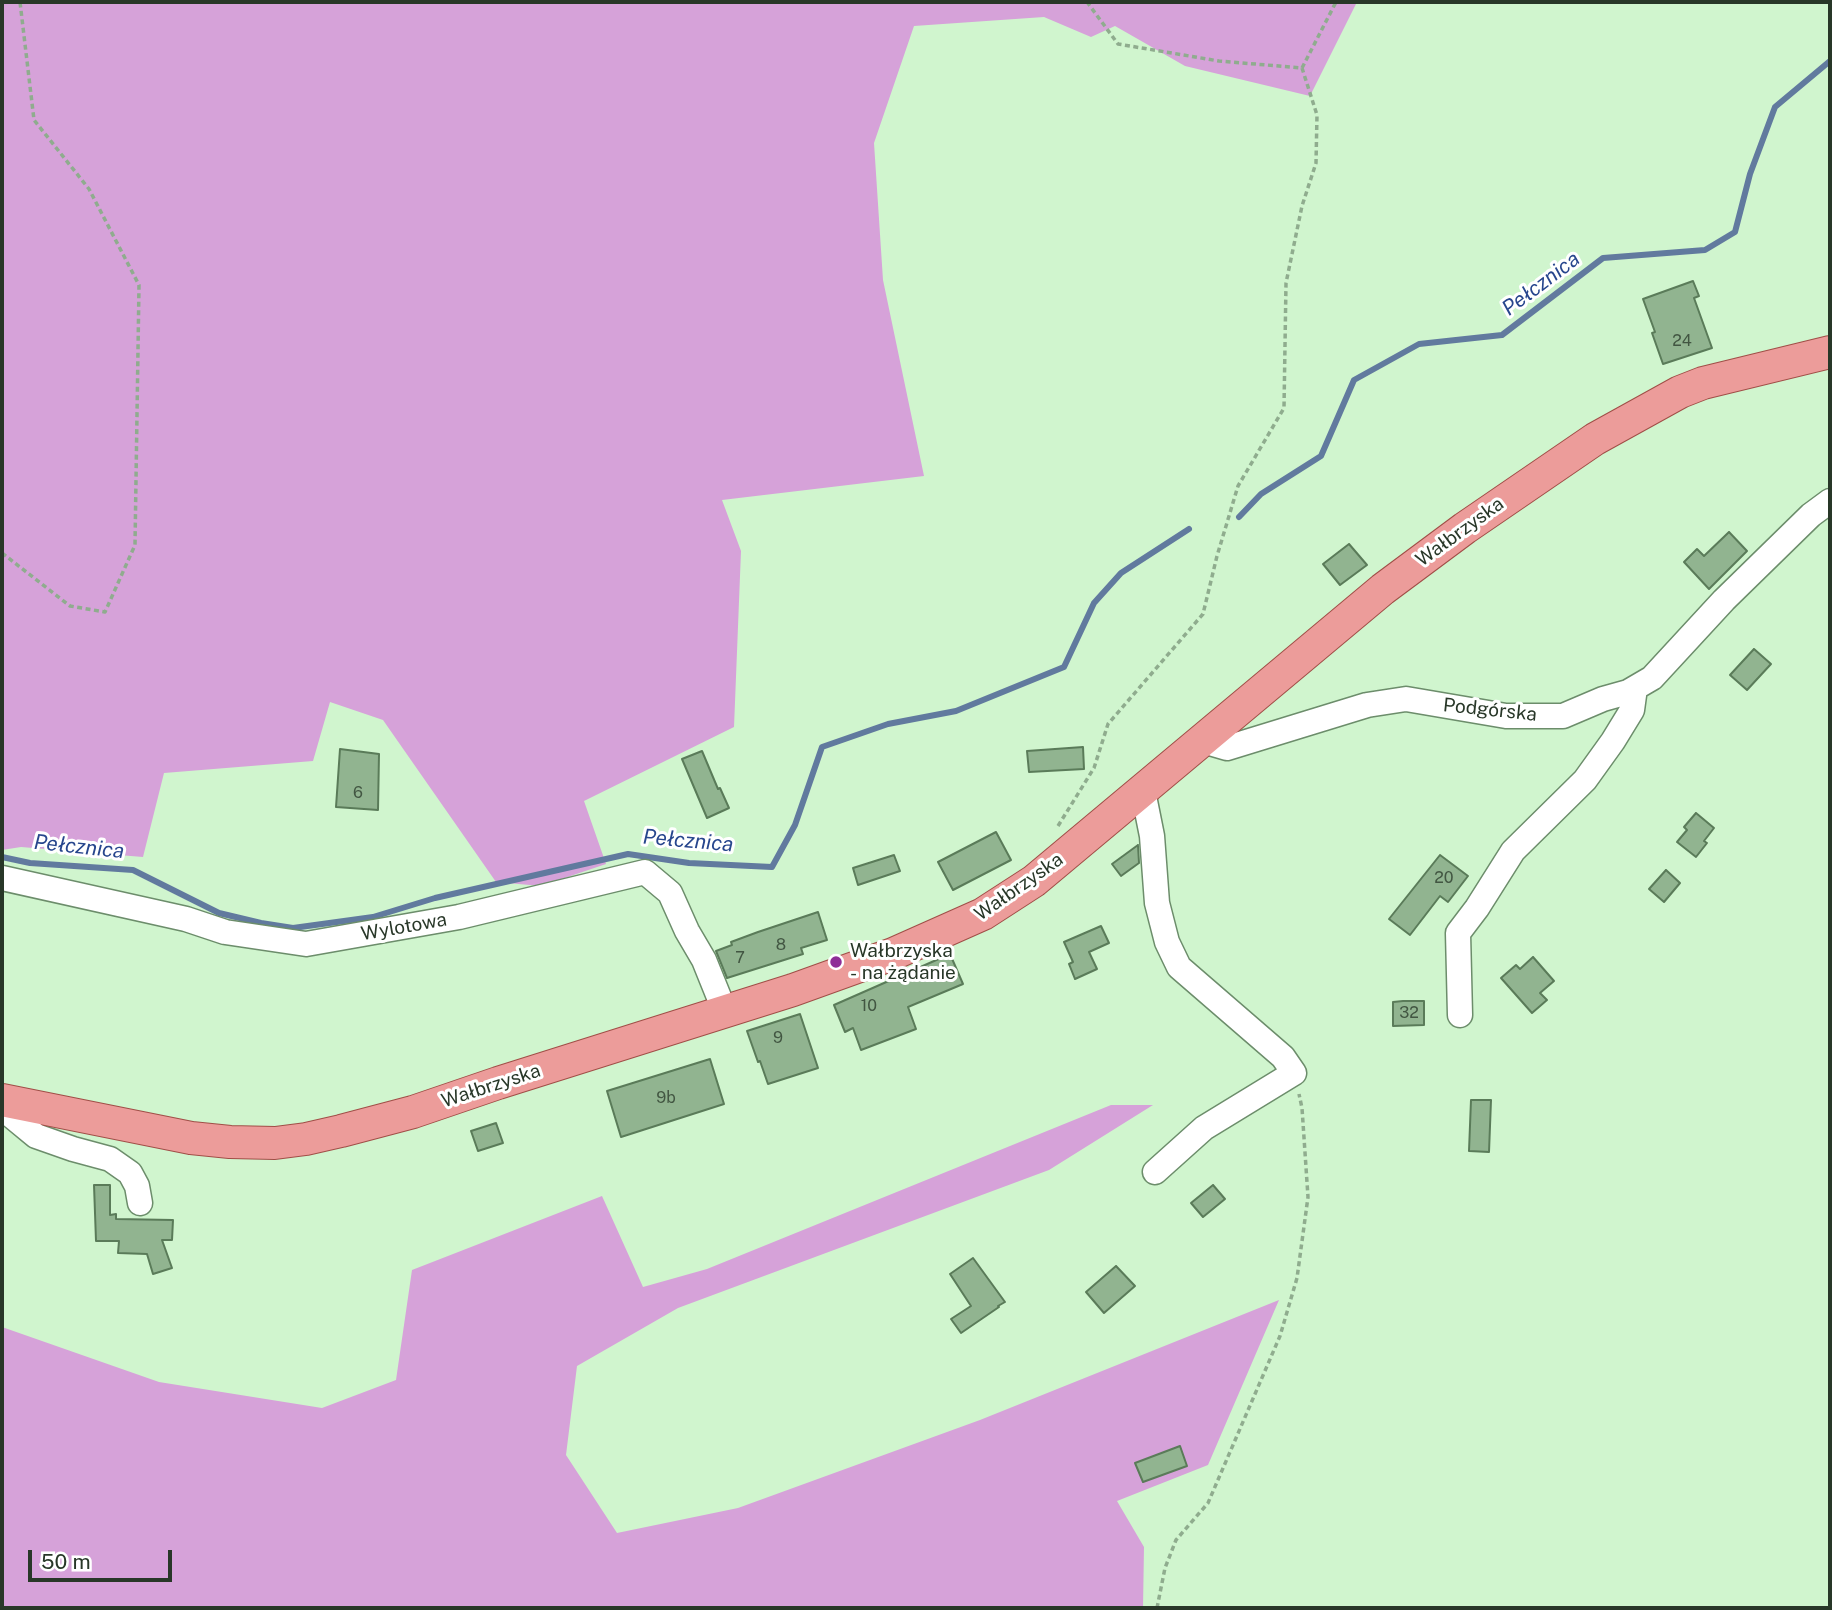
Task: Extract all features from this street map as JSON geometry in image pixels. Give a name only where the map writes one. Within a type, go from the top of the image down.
[{"type":"main road","name":"Wałbrzyska","points":[[2,1100],[191,1138],[275,1143],[306,1139],[413,1112],[793,990],[894,954],[983,914],[1034,881],[1383,589],[1465,528],[1595,439],[1680,392],[1703,383],[1830,352]]},
{"type":"street","name":"Podgórska","points":[[1203,741],[1227,748],[1367,705],[1406,699],[1506,716],[1563,716],[1628,692],[1652,678],[1724,600],[1811,515],[1830,501]]},
{"type":"street","points":[[1460,1015],[1458,933],[1513,851],[1586,780],[1632,710],[1635,688]]},
{"type":"street","points":[[1143,791],[1152,836],[1157,904],[1167,942],[1179,967],[1283,1057],[1294,1073],[1204,1128],[1155,1172]]},
{"type":"street","name":"Wylotowa","points":[[2,878],[186,919],[225,932],[306,944],[459,917],[645,872],[670,892],[687,931],[704,960],[725,1012]]},
{"type":"street","points":[[2,1108],[36,1136],[110,1159],[130,1173],[141,1203]]},
{"type":"path","points":[[2,553],[70,606],[105,612],[135,545],[139,285],[89,189],[34,120],[20,2]]},
{"type":"path","points":[[1087,2],[1118,44],[1219,61],[1302,68]]},
{"type":"path","points":[[1056,830],[1094,768],[1108,724],[1203,614],[1238,486],[1284,408],[1286,283],[1301,206],[1316,163],[1317,115],[1302,68],[1336,2]]},
{"type":"path","points":[[1157,1608],[1165,1569],[1176,1540],[1208,1503],[1280,1336],[1297,1278],[1308,1196],[1302,1108],[1294,1073]]},
{"type":"shaded area","points":[[2,2],[1357,2],[1310,96],[1185,66],[1115,26],[1091,37],[1044,17],[914,26],[874,143],[883,280],[924,476],[722,500],[741,551],[734,727],[584,801],[606,864],[541,886],[496,882],[383,720],[330,702],[313,761],[164,773],[143,857],[21,847],[2,850]]},
{"type":"shaded area","points":[[1111,1105],[1153,1105],[1049,1170],[678,1308],[577,1366],[566,1455],[617,1533],[738,1508],[980,1420],[1279,1300],[1208,1465],[1117,1501],[1144,1547],[1143,1608],[2,1608],[2,1327],[159,1382],[322,1408],[396,1380],[412,1270],[602,1196],[643,1287],[707,1269]]},
{"type":"building","points":[[1693,281],[1699,296],[1694,298],[1712,348],[1663,364],[1643,299]]},
{"type":"building","points":[[1729,532],[1747,551],[1709,589],[1684,562],[1697,549],[1704,556]]},
{"type":"building","points":[[1349,544],[1367,565],[1340,585],[1323,564]]},
{"type":"building","points":[[1754,649],[1771,664],[1747,690],[1730,675]]},
{"type":"building","points":[[1083,747],[1084,769],[1029,772],[1027,751]]},
{"type":"building","points":[[340,749],[379,754],[378,810],[336,807]]},
{"type":"building","points":[[702,751],[729,808],[707,818],[682,759]]},
{"type":"building","points":[[1696,813],[1714,828],[1696,857],[1677,842],[1687,830],[1684,827]]},
{"type":"building","points":[[996,832],[1011,860],[953,890],[938,862]]},
{"type":"building","points":[[1138,845],[1139,863],[1121,876],[1112,864]]},
{"type":"building","points":[[894,855],[900,871],[858,885],[853,868]]},
{"type":"building","points":[[1440,855],[1468,876],[1448,902],[1440,896],[1410,935],[1389,919]]},
{"type":"building","points":[[1666,870],[1680,883],[1664,902],[1649,889]]},
{"type":"building","points":[[818,912],[827,940],[801,948],[803,954],[727,978],[716,951],[732,945],[731,942]]},
{"type":"building","points":[[1101,926],[1109,943],[1089,952],[1097,969],[1075,979],[1069,964],[1073,962],[1064,942]]},
{"type":"building","points":[[950,954],[963,984],[908,1007],[916,1029],[861,1050],[853,1028],[845,1032],[834,1005]]},
{"type":"building","points":[[1533,957],[1554,981],[1540,993],[1547,1000],[1532,1013],[1501,978],[1516,965],[1520,969]]},
{"type":"building","points":[[1424,1001],[1424,1025],[1393,1026],[1393,1002]]},
{"type":"building","points":[[800,1014],[818,1068],[768,1084],[747,1031]]},
{"type":"building","points":[[710,1059],[724,1104],[621,1137],[607,1091]]},
{"type":"building","points":[[1471,1100],[1491,1100],[1489,1152],[1469,1151]]},
{"type":"building","points":[[496,1123],[503,1143],[478,1151],[471,1131]]},
{"type":"building","points":[[94,1185],[110,1185],[110,1215],[116,1214],[116,1219],[173,1220],[172,1240],[162,1240],[172,1268],[153,1274],[147,1254],[118,1253],[119,1241],[96,1241]]},
{"type":"building","points":[[1213,1185],[1225,1199],[1203,1217],[1191,1203]]},
{"type":"building","points":[[973,1258],[1005,1302],[961,1333],[951,1319],[971,1306],[950,1274]]},
{"type":"building","points":[[1116,1266],[1135,1286],[1104,1313],[1086,1292]]},
{"type":"building","points":[[1180,1446],[1187,1466],[1143,1482],[1135,1463]]},
{"type":"waterway","name":"Pełcznica","points":[[1239,517],[1261,494],[1321,456],[1354,380],[1419,344],[1502,335],[1603,258],[1705,250],[1735,232],[1750,174],[1775,107],[1830,61]]},
{"type":"waterway","name":"Pełcznica","points":[[2,857],[30,863],[133,870],[219,913],[293,928],[373,917],[435,898],[628,854],[689,863],[772,867],[795,825],[822,747],[888,724],[956,711],[1064,667],[1094,603],[1121,573],[1189,529]]},
{"type":"place","name":"Wałbrzyska - na żądanie","points":[[836,962]]}]
